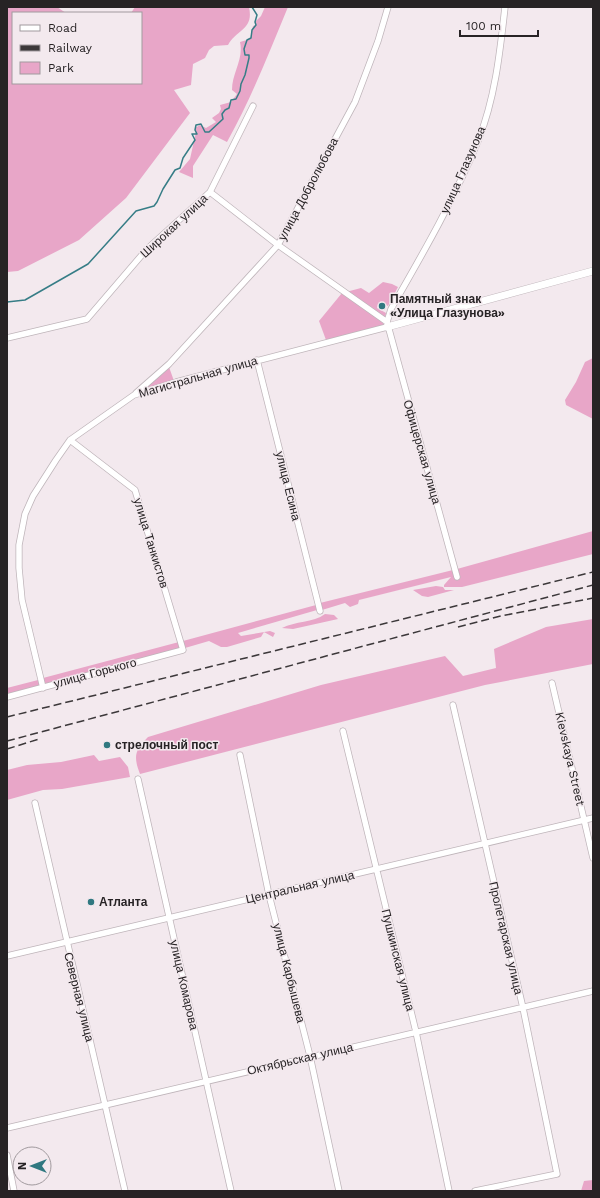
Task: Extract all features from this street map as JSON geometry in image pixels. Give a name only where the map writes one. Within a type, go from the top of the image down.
[{"type":"street","name":"улица Добролюбова","points":[[134,395],[169,364],[278,245],[355,102],[378,41],[388,7]]},
{"type":"street","name":"улица Глазунова","points":[[387,324],[391,310],[443,216],[478,141],[487,114],[500,54],[506,7]]},
{"type":"street","points":[[210,192],[254,106]]},
{"type":"street","name":"Широкая улица","points":[[7,338],[87,319],[147,249],[210,192],[278,245],[387,324]]},
{"type":"street","name":"Магистральная улица","points":[[42,688],[22,600],[19,568],[19,545],[26,514],[33,496],[70,440],[134,395],[387,324],[593,271]]},
{"type":"street","name":"Офицерская улица","points":[[387,324],[457,577]]},
{"type":"street","name":"улица Есина","points":[[257,360],[320,612]]},
{"type":"street","name":"улица Танкистов","points":[[70,440],[135,490],[183,650]]},
{"type":"street","name":"улица Горького","points":[[7,697],[183,650]]},
{"type":"street","name":"Kievskaya Street","points":[[552,683],[593,858]]},
{"type":"street","name":"Пролетарская улица","points":[[453,705],[484,845],[523,1008],[557,1172],[557,1174],[475,1191]]},
{"type":"street","name":"Пушкинская улица","points":[[343,731],[375,869],[416,1032],[449,1191]]},
{"type":"street","name":"улица Карбышева","points":[[240,755],[269,895],[310,1056],[339,1191]]},
{"type":"street","name":"улица Комарова","points":[[138,779],[231,1191]]},
{"type":"street","name":"Северная улица","points":[[35,803],[125,1191]]},
{"type":"street","name":"Центральная улица","points":[[7,956],[168,917],[484,845],[593,818]]},
{"type":"street","name":"Октябрьская улица","points":[[7,1128],[593,991]]},
{"type":"street","points":[[7,1155],[14,1191]]},
{"type":"green space","points":[[7,7],[57,7],[64,12],[12,12],[12,84],[142,84],[142,12],[132,12],[135,7],[249,7],[249,20],[244,29],[228,45],[214,46],[209,50],[205,58],[193,64],[191,85],[174,90],[190,113],[126,198],[79,240],[18,271],[7,272]]},
{"type":"green space","points":[[265,7],[288,7],[236,126],[227,142],[213,135],[193,166],[193,178],[179,172],[190,159],[196,132],[195,128],[200,125],[206,128],[216,122],[212,118],[219,113],[221,109],[220,105],[231,102],[237,94],[232,90],[241,48],[240,42],[250,39],[253,26],[256,25],[255,22],[261,16]]},
{"type":"green space","points":[[383,282],[398,287],[388,306],[379,302],[377,308],[386,313],[385,319],[346,292],[361,288],[369,293]]},
{"type":"green space","points":[[342,293],[382,321],[384,325],[326,340],[319,321]]},
{"type":"green space","points":[[593,358],[593,419],[566,405],[565,400],[576,382],[585,362]]},
{"type":"green space","points":[[169,367],[174,381],[143,390]]},
{"type":"green space","points":[[593,531],[593,554],[462,587],[444,587],[451,577],[359,600],[358,604],[350,607],[345,603],[322,610],[320,603],[453,570],[456,579],[460,578],[457,569]]},
{"type":"green space","points":[[436,586],[443,587],[445,590],[454,590],[428,597],[422,596],[413,590]]},
{"type":"green space","points":[[316,605],[317,610],[238,633],[241,636],[264,632],[261,637],[227,647],[221,647],[209,641],[185,648],[183,641]]},
{"type":"green space","points":[[325,614],[334,615],[338,619],[293,629],[282,628],[315,619]]},
{"type":"green space","points":[[593,619],[593,664],[485,685],[140,774],[136,762],[136,754],[140,746],[148,737],[321,685],[445,656],[463,676],[496,668],[494,649],[546,627]]},
{"type":"green space","points":[[270,631],[275,633],[273,637],[264,632]]},
{"type":"green space","points":[[179,642],[180,648],[44,685],[43,678]]},
{"type":"green space","points":[[38,680],[40,686],[7,695],[7,688]]},
{"type":"green space","points":[[94,755],[99,761],[120,757],[128,767],[130,777],[62,789],[43,790],[7,800],[7,770],[27,765],[61,762]]},
{"type":"green space","points":[[593,1180],[593,1191],[581,1191],[584,1181]]},
{"type":"waterway","points":[[7,302],[25,300],[88,264],[136,211],[154,206],[175,170],[180,168],[183,158],[195,140],[192,134],[197,134],[195,130],[196,125],[201,124],[205,132],[209,132],[223,119],[222,114],[229,108],[231,100],[236,99],[240,91],[249,58],[249,55],[245,55],[244,49],[247,40],[251,38],[252,30],[256,25],[255,22],[257,15],[252,7]]},
{"type":"railway","points":[[7,717],[593,572]]},
{"type":"railway","points":[[7,741],[593,585]]},
{"type":"railway","points":[[458,627],[501,616],[593,598]]},
{"type":"railway","points":[[7,749],[39,739]]},
{"type":"place","name":"Памятный знак «Улица Глазунова»","points":[[382,306]]},
{"type":"place","name":"стрелочный пост","points":[[107,745]]},
{"type":"place","name":"Атланта","points":[[91,902]]}]
